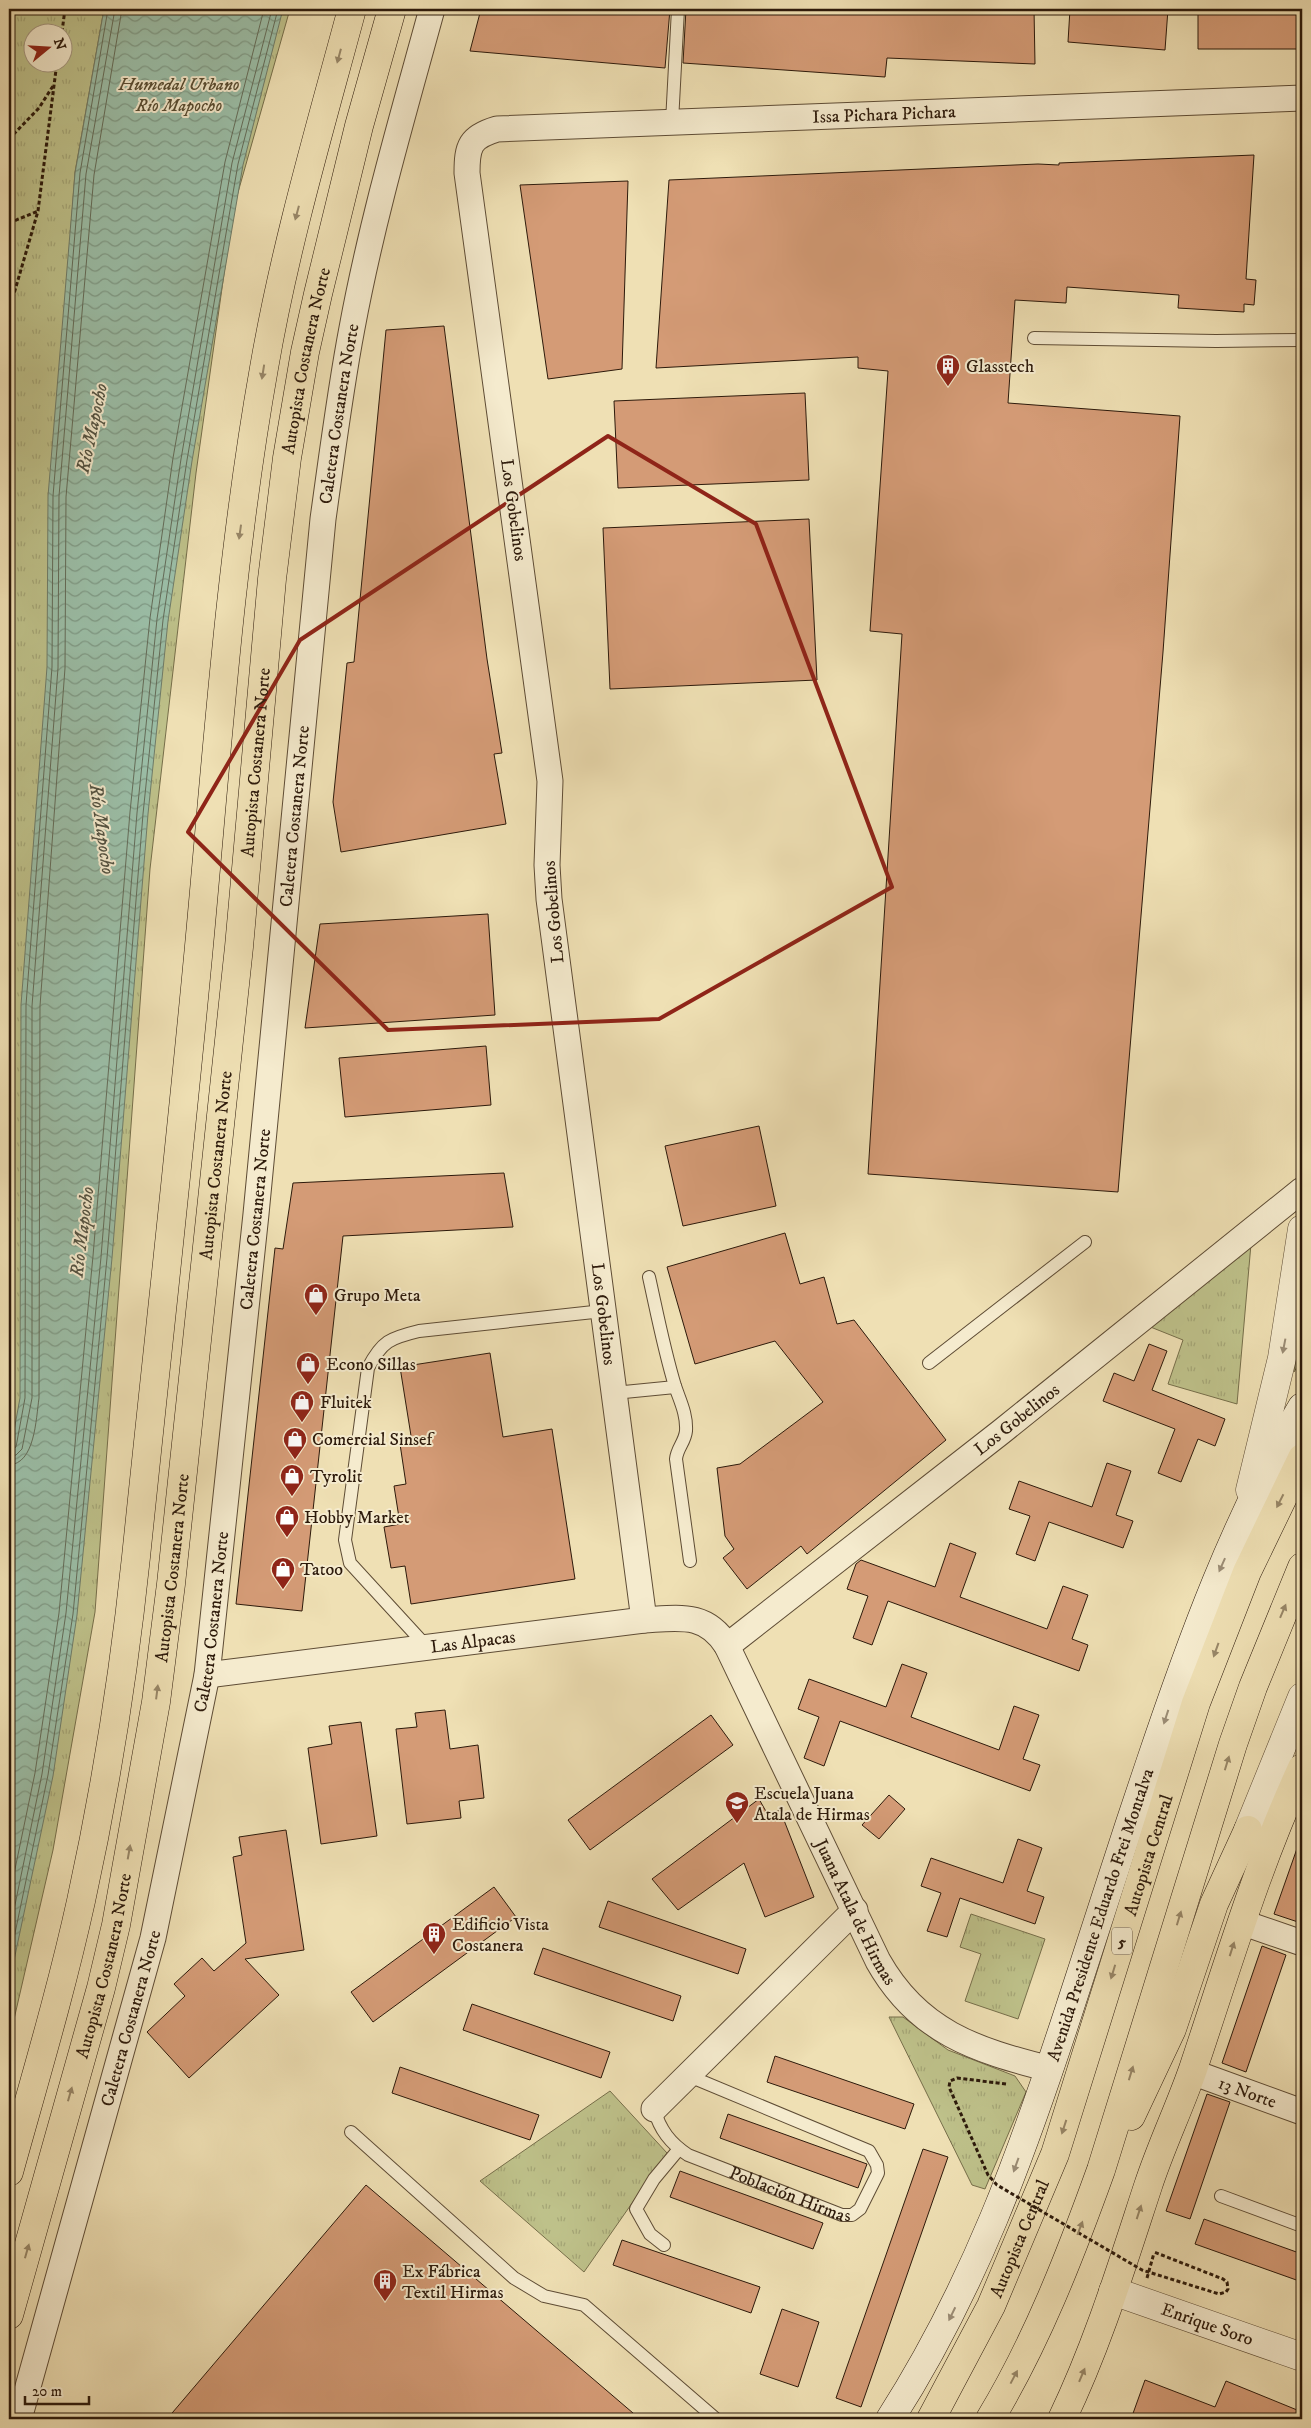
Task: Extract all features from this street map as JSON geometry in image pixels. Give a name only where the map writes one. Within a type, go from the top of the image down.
[{"type":"main road","name":"Autopista Costanera Norte","points":[[9,2172],[67,1959],[107,1769],[128,1629],[184,1112],[231,599],[264,369],[290,242],[352,9]]},
{"type":"main road","name":"Autopista Costanera Norte","points":[[9,2315],[116,1925],[151,1730],[171,1584],[188,1432],[239,947],[272,579],[286,467],[305,352],[318,294],[359,126],[392,9]]},
{"type":"main road","points":[[1242,1520],[1282,1358],[1302,1229]]},
{"type":"main road","name":"Avenida Presidente Eduardo Frei Montalva","points":[[890,2419],[943,2332],[967,2283],[1011,2180],[1050,2069],[1179,1676],[1215,1581],[1242,1520],[1302,1407]]},
{"type":"main road","name":"Autopista Central","points":[[931,2419],[991,2306],[1056,2154],[1196,1703],[1247,1572],[1302,1458]]},
{"type":"main road","points":[[990,2419],[1038,2329],[1082,2224],[1101,2170],[1232,1744],[1302,1567]]},
{"type":"main road","points":[[1101,2170],[1128,2123],[1172,2029],[1214,1904],[1248,1830],[1302,1697]]},
{"type":"main road","points":[[1062,2419],[1096,2344],[1160,2149],[1192,2072],[1241,1922],[1268,1847],[1301,1773]]},
{"type":"main road","points":[[1160,2149],[1178,2068],[1248,1830]]},
{"type":"main road","name":"Enrique Soro","points":[[1113,2291],[1302,2357]]},
{"type":"street","name":"Caletera Costanera Norte","points":[[19,2419],[153,1938],[207,1675],[256,1214],[322,538],[334,436],[352,328],[371,240],[394,146],[432,9]]},
{"type":"street","name":"Issa Pichara Pichara","points":[[470,144],[481,134],[497,129],[1302,98]]},
{"type":"street","name":"Los Gobelinos","points":[[470,144],[467,173],[549,764],[551,797],[547,882],[644,1620]]},
{"type":"street","name":"Los Gobelinos","points":[[727,1646],[1008,1426],[1302,1190]]},
{"type":"street","name":"Las Alpacas","points":[[207,1675],[644,1620],[678,1618],[696,1620],[714,1629],[727,1646]]},
{"type":"street","name":"Juana Atala de Hirmas","points":[[727,1646],[887,1977],[910,2006],[926,2020],[962,2042],[987,2052],[1050,2069]]},
{"type":"street","name":"Población Hirmas","points":[[654,2109],[855,1910]]},
{"type":"street","points":[[1241,1922],[1302,1944]]},
{"type":"street","name":"13 Norte","points":[[1192,2072],[1302,2112]]},
{"type":"lane","points":[[672,122],[678,9]]},
{"type":"lane","points":[[1034,338],[1216,341],[1302,340]]},
{"type":"lane","points":[[929,1363],[1085,1242]]},
{"type":"lane","points":[[649,1276],[675,1387],[685,1412],[686,1432],[683,1443],[677,1450],[676,1459],[690,1561]]},
{"type":"lane","points":[[427,1647],[350,1562],[345,1540],[368,1368],[378,1349],[397,1336],[419,1331],[603,1311]]},
{"type":"lane","points":[[614,1392],[675,1387]]},
{"type":"lane","name":"Población Hirmas","points":[[654,2109],[663,2131],[679,2149],[688,2155],[846,2216],[852,2215],[860,2209],[878,2172],[874,2157],[863,2147],[689,2076]]},
{"type":"lane","points":[[351,2132],[514,2278],[544,2296],[584,2305],[716,2419]]},
{"type":"lane","points":[[664,2245],[650,2234],[636,2208],[654,2180],[679,2149]]},
{"type":"lane","points":[[1221,2196],[1302,2226]]},
{"type":"path","points":[[63,22],[65,9]]},
{"type":"path","points":[[9,311],[38,211],[56,72]]},
{"type":"path","points":[[9,139],[39,108],[54,84]]},
{"type":"path","points":[[9,223],[38,211]]},
{"type":"path","points":[[1006,2084],[958,2078],[953,2078],[949,2084],[991,2180],[1142,2270],[1219,2294],[1223,2294],[1228,2289],[1227,2282],[1224,2280],[1154,2252]]},
{"type":"highlighted area","points":[[608,436],[756,524],[892,887],[659,1019],[388,1030],[188,832],[300,640]]},
{"type":"green space","name":"Humedal Urbano Río Mapocho","points":[[9,9],[104,9],[75,172],[71,227],[114,9],[290,9],[233,210],[196,473],[150,869],[95,1612],[53,1850],[9,2041]]},
{"type":"green space","points":[[1251,1244],[1237,1404],[1168,1384],[1183,1340],[1148,1326]]},
{"type":"green space","points":[[1302,1303],[1302,1359],[1294,1372]]},
{"type":"green space","points":[[971,1914],[1045,1939],[1018,2019],[965,2001],[981,1954],[960,1947]]},
{"type":"green space","points":[[889,2017],[903,2017],[948,2050],[1015,2076],[1026,2092],[985,2189],[972,2185]]},
{"type":"green space","points":[[610,2091],[667,2153],[584,2272],[480,2181]]},
{"type":"water","name":"Humedal Urbano Río Mapocho","points":[[104,9],[283,9],[243,165],[192,461],[168,621],[148,814],[112,1258],[77,1615],[53,1776],[9,1984],[9,1458],[20,1398],[21,1005],[47,667],[48,496],[75,173]]},
{"type":"building","points":[[481,9],[670,9],[665,68],[470,51]]},
{"type":"building","points":[[686,9],[1034,9],[1035,64],[887,58],[885,77],[683,63]]},
{"type":"building","points":[[1070,9],[1168,9],[1165,50],[1068,42]]},
{"type":"building","points":[[1198,9],[1302,9],[1302,49],[1198,49]]},
{"type":"building","points":[[1254,155],[1246,279],[1256,280],[1254,305],[1244,304],[1244,312],[1178,308],[1179,295],[1067,287],[1066,303],[1015,300],[1008,403],[1180,416],[1163,652],[1118,1192],[868,1174],[902,634],[870,631],[888,371],[858,368],[858,357],[656,368],[669,180],[1038,164],[1059,165],[1059,163]]},
{"type":"building","points":[[628,181],[622,369],[548,379],[520,185]]},
{"type":"building","points":[[444,326],[487,659],[502,753],[494,754],[506,824],[341,852],[333,802],[347,663],[354,662],[386,330]]},
{"type":"building","points":[[805,393],[809,480],[618,488],[614,401]]},
{"type":"building","points":[[809,519],[817,680],[610,689],[603,528]]},
{"type":"building","points":[[488,914],[495,1015],[305,1028],[320,924]]},
{"type":"building","points":[[486,1046],[491,1105],[345,1117],[339,1058]]},
{"type":"building","points":[[759,1126],[776,1206],[683,1226],[665,1146]]},
{"type":"building","points":[[504,1173],[513,1227],[343,1236],[302,1611],[236,1604],[275,1248],[283,1249],[293,1183]]},
{"type":"building","points":[[785,1233],[800,1284],[824,1277],[837,1324],[854,1320],[946,1440],[807,1554],[801,1546],[747,1589],[723,1558],[734,1549],[725,1536],[717,1468],[740,1464],[823,1402],[775,1341],[695,1364],[667,1267]]},
{"type":"building","points":[[1149,1344],[1167,1351],[1152,1390],[1225,1419],[1215,1446],[1198,1439],[1181,1482],[1158,1473],[1175,1429],[1103,1401],[1114,1373],[1134,1381]]},
{"type":"building","points":[[490,1353],[503,1437],[552,1429],[575,1579],[411,1604],[405,1566],[391,1568],[384,1527],[400,1524],[394,1486],[406,1484],[400,1444],[412,1442],[400,1367]]},
{"type":"building","points":[[1107,1463],[1131,1471],[1116,1515],[1133,1521],[1123,1548],[1049,1522],[1035,1561],[1016,1554],[1030,1516],[1009,1509],[1019,1481],[1092,1507]]},
{"type":"building","points":[[950,1543],[976,1553],[960,1597],[1047,1629],[1063,1586],[1088,1595],[1072,1639],[1088,1645],[1079,1671],[888,1601],[872,1645],[853,1638],[868,1596],[847,1589],[856,1564],[861,1560],[935,1587]]},
{"type":"building","points":[[902,1664],[927,1673],[911,1717],[999,1750],[1014,1706],[1039,1715],[1023,1759],[1040,1765],[1030,1791],[840,1721],[824,1766],[804,1758],[819,1717],[798,1709],[809,1679],[886,1707]]},
{"type":"building","points":[[445,1710],[450,1749],[478,1745],[484,1798],[459,1801],[461,1818],[407,1824],[396,1729],[417,1727],[415,1713]]},
{"type":"building","points":[[711,1715],[733,1745],[590,1850],[568,1820]]},
{"type":"building","points":[[361,1722],[377,1836],[321,1844],[308,1748],[332,1744],[329,1726]]},
{"type":"building","points":[[889,1795],[905,1809],[879,1839],[862,1825]]},
{"type":"building","points":[[759,1799],[768,1815],[780,1810],[814,1897],[765,1917],[744,1863],[678,1910],[652,1879]]},
{"type":"building","points":[[286,1830],[304,1950],[245,1959],[279,1995],[189,2078],[147,2032],[185,1996],[174,1984],[202,1958],[214,1971],[246,1943],[233,1857],[242,1855],[239,1837]]},
{"type":"building","points":[[1018,1839],[1042,1848],[1027,1891],[1044,1897],[1035,1924],[960,1898],[947,1937],[927,1931],[941,1893],[921,1886],[931,1858],[1003,1883]]},
{"type":"building","points":[[1300,1840],[1302,1840],[1302,1909],[1298,1922],[1274,1914]]},
{"type":"building","name":"Edificio Vista Costanera","points":[[494,1887],[516,1917],[373,2022],[351,1992]]},
{"type":"building","points":[[608,1901],[746,1949],[738,1974],[599,1927]]},
{"type":"building","points":[[1262,1946],[1286,1955],[1246,2072],[1222,2063]]},
{"type":"building","points":[[543,1948],[681,1996],[673,2021],[534,1974]]},
{"type":"building","points":[[472,2004],[610,2052],[601,2078],[463,2030]]},
{"type":"building","points":[[775,2056],[914,2104],[905,2129],[767,2082]]},
{"type":"building","points":[[400,2067],[539,2115],[530,2140],[392,2093]]},
{"type":"building","points":[[1207,2094],[1230,2102],[1190,2219],[1166,2211]]},
{"type":"building","points":[[728,2114],[867,2164],[858,2188],[720,2138]]},
{"type":"building","points":[[923,2149],[948,2157],[861,2407],[836,2398]]},
{"type":"building","points":[[680,2171],[823,2223],[813,2249],[670,2197]]},
{"type":"building","name":"Ex Fábrica Textil Hirmas","points":[[366,2185],[640,2419],[167,2419]]},
{"type":"building","points":[[1204,2219],[1302,2254],[1302,2282],[1195,2244]]},
{"type":"building","points":[[622,2240],[760,2287],[751,2313],[613,2265]]},
{"type":"building","points":[[782,2309],[819,2322],[798,2387],[760,2374]]},
{"type":"building","points":[[1145,2380],[1215,2407],[1226,2381],[1302,2412],[1302,2419],[1131,2419]]},
{"type":"place","name":"Glasstech","points":[[948,387]]},
{"type":"place","name":"Grupo Meta","points":[[316,1316]]},
{"type":"place","name":"Econo Sillas","points":[[308,1385]]},
{"type":"place","name":"Fluitek","points":[[302,1423]]},
{"type":"place","name":"Comercial Sinsef","points":[[295,1460]]},
{"type":"place","name":"Tyrolit","points":[[292,1497]]},
{"type":"place","name":"Hobby Market","points":[[287,1538]]},
{"type":"place","name":"Tatoo","points":[[283,1590]]},
{"type":"place","name":"Escuela Juana Atala de Hirmas","points":[[737,1824]]},
{"type":"place","name":"Edificio Vista Costanera","points":[[434,1955]]},
{"type":"place","name":"Ex Fábrica Textil Hirmas","points":[[385,2302]]},
{"type":"water label","name":"Río Mapocho","points":[[91,428]]},
{"type":"water label","name":"Río Mapocho","points":[[103,829]]},
{"type":"water label","name":"Río Mapocho","points":[[81,1232]]}]
